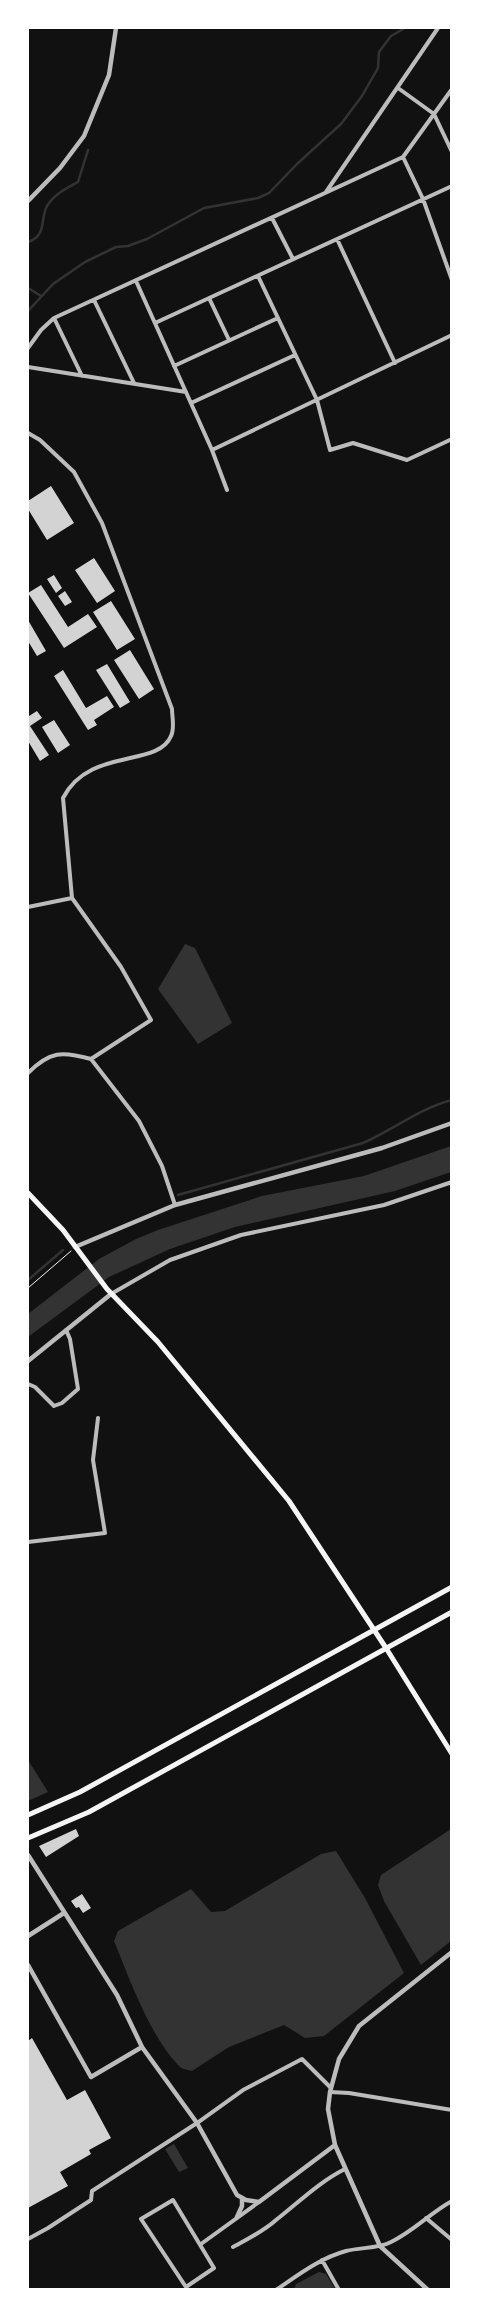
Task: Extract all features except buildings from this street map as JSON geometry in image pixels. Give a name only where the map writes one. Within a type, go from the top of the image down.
[{"type":"main road","points":[[28,1193],[63,1230],[109,1292],[158,1342],[289,1500],[386,1648],[452,1754]]},
{"type":"main road","points":[[28,1815],[80,1792],[452,1587]]},
{"type":"main road","points":[[28,1838],[89,1812],[452,1612]]},
{"type":"street","points":[[28,201],[60,168],[84,136],[109,75],[116,28]]},
{"type":"street","points":[[326,192],[438,28]]},
{"type":"street","points":[[398,88],[434,114],[452,152]]},
{"type":"street","points":[[28,348],[41,330],[54,318],[403,157],[452,89]]},
{"type":"street","points":[[403,157],[423,199],[452,280]]},
{"type":"street","points":[[155,323],[452,186]]},
{"type":"street","points":[[272,218],[293,259]]},
{"type":"street","points":[[337,239],[395,363]]},
{"type":"street","points":[[258,276],[317,400],[330,450],[352,443],[407,460],[452,439]]},
{"type":"street","points":[[136,281],[212,450],[227,490]]},
{"type":"street","points":[[210,298],[229,340]]},
{"type":"street","points":[[94,300],[134,383]]},
{"type":"street","points":[[54,318],[82,376]]},
{"type":"street","points":[[174,366],[278,318]]},
{"type":"street","points":[[212,450],[452,335]]},
{"type":"street","points":[[191,403],[295,354]]},
{"type":"street","points":[[28,367],[186,392]]},
{"type":"street","points":[[28,433],[40,440],[74,472],[102,523],[172,709],[173,727],[166,745],[153,752],[109,762],[90,769],[69,785],[63,798],[72,898],[121,967],[151,1020],[91,1059]]},
{"type":"street","points":[[28,906],[72,898]]},
{"type":"street","points":[[28,1072],[41,1059],[68,1052],[91,1059],[139,1121],[162,1166],[175,1205]]},
{"type":"street","points":[[76,1247],[175,1205],[382,1148],[452,1123]]},
{"type":"street","points":[[28,1361],[109,1292],[170,1260],[241,1235],[384,1205],[452,1182]]},
{"type":"street","points":[[28,1384],[36,1387],[54,1406],[62,1403],[78,1389],[70,1340],[66,1330]]},
{"type":"street","points":[[28,1542],[105,1533],[93,1460],[98,1418]]},
{"type":"street","points":[[28,1855],[117,1995],[142,2047],[197,2123],[234,2191],[242,2198],[259,2202]]},
{"type":"street","points":[[28,1936],[64,1913]]},
{"type":"street","points":[[428,2290],[380,2246],[335,2145],[328,2109],[330,2090],[339,2059],[359,2026],[452,1952]]},
{"type":"street","points":[[28,1965],[91,2077],[142,2047]]},
{"type":"street","points":[[28,2238],[48,2228],[92,2200],[92,2191],[197,2123],[243,2090],[302,2059],[330,2090],[451,2110]]},
{"type":"street","points":[[201,2244],[335,2145]]},
{"type":"street","points":[[234,2248],[275,2221],[329,2177],[345,2169]]},
{"type":"street","points":[[237,2217],[242,2206],[242,2198]]},
{"type":"street","points":[[173,2200],[201,2244],[214,2268],[186,2286],[141,2219],[173,2200]]},
{"type":"street","points":[[276,2290],[322,2260],[345,2251],[380,2246],[406,2234],[426,2218],[452,2202]]},
{"type":"street","points":[[426,2218],[452,2240]]},
{"type":"street","points":[[322,2260],[339,2290]]},
{"type":"path","points":[[28,1288],[76,1247]]},
{"type":"shaded area","points":[[185,944],[195,948],[232,1023],[198,1044],[158,989]]},
{"type":"shaded area","points":[[451,1146],[451,1172],[395,1191],[235,1227],[170,1249],[109,1277],[28,1337],[28,1314],[99,1259],[136,1239],[262,1196],[364,1176]]},
{"type":"shaded area","points":[[28,1760],[48,1792],[28,1801]]},
{"type":"shaded area","points":[[451,1829],[451,1941],[421,1965],[384,1901],[378,1885],[381,1875]]},
{"type":"shaded area","points":[[336,1851],[365,1898],[404,1973],[324,2036],[305,2038],[284,2025],[229,2047],[192,2071],[179,2066],[158,2038],[141,2006],[114,1941],[118,1931],[191,1889],[211,1912],[225,1911],[321,1854]]},
{"type":"shaded area","points":[[174,2144],[188,2168],[179,2172],[165,2149]]},
{"type":"shaded area","points":[[319,2272],[326,2274],[335,2289],[294,2289],[296,2284]]},
{"type":"waterway","points":[[28,311],[53,284],[85,262],[116,247],[128,246],[147,239],[204,208],[258,198],[269,193],[298,163],[341,124],[362,96],[378,68],[379,52],[391,36],[405,28]]},
{"type":"waterway","points":[[28,242],[38,236],[41,231],[45,211],[53,198],[78,182],[88,150]]},
{"type":"waterway","points":[[28,288],[41,296]]},
{"type":"waterway","points":[[178,1195],[363,1143],[429,1108],[452,1100]]},
{"type":"waterway","points":[[28,1280],[63,1250]]}]
